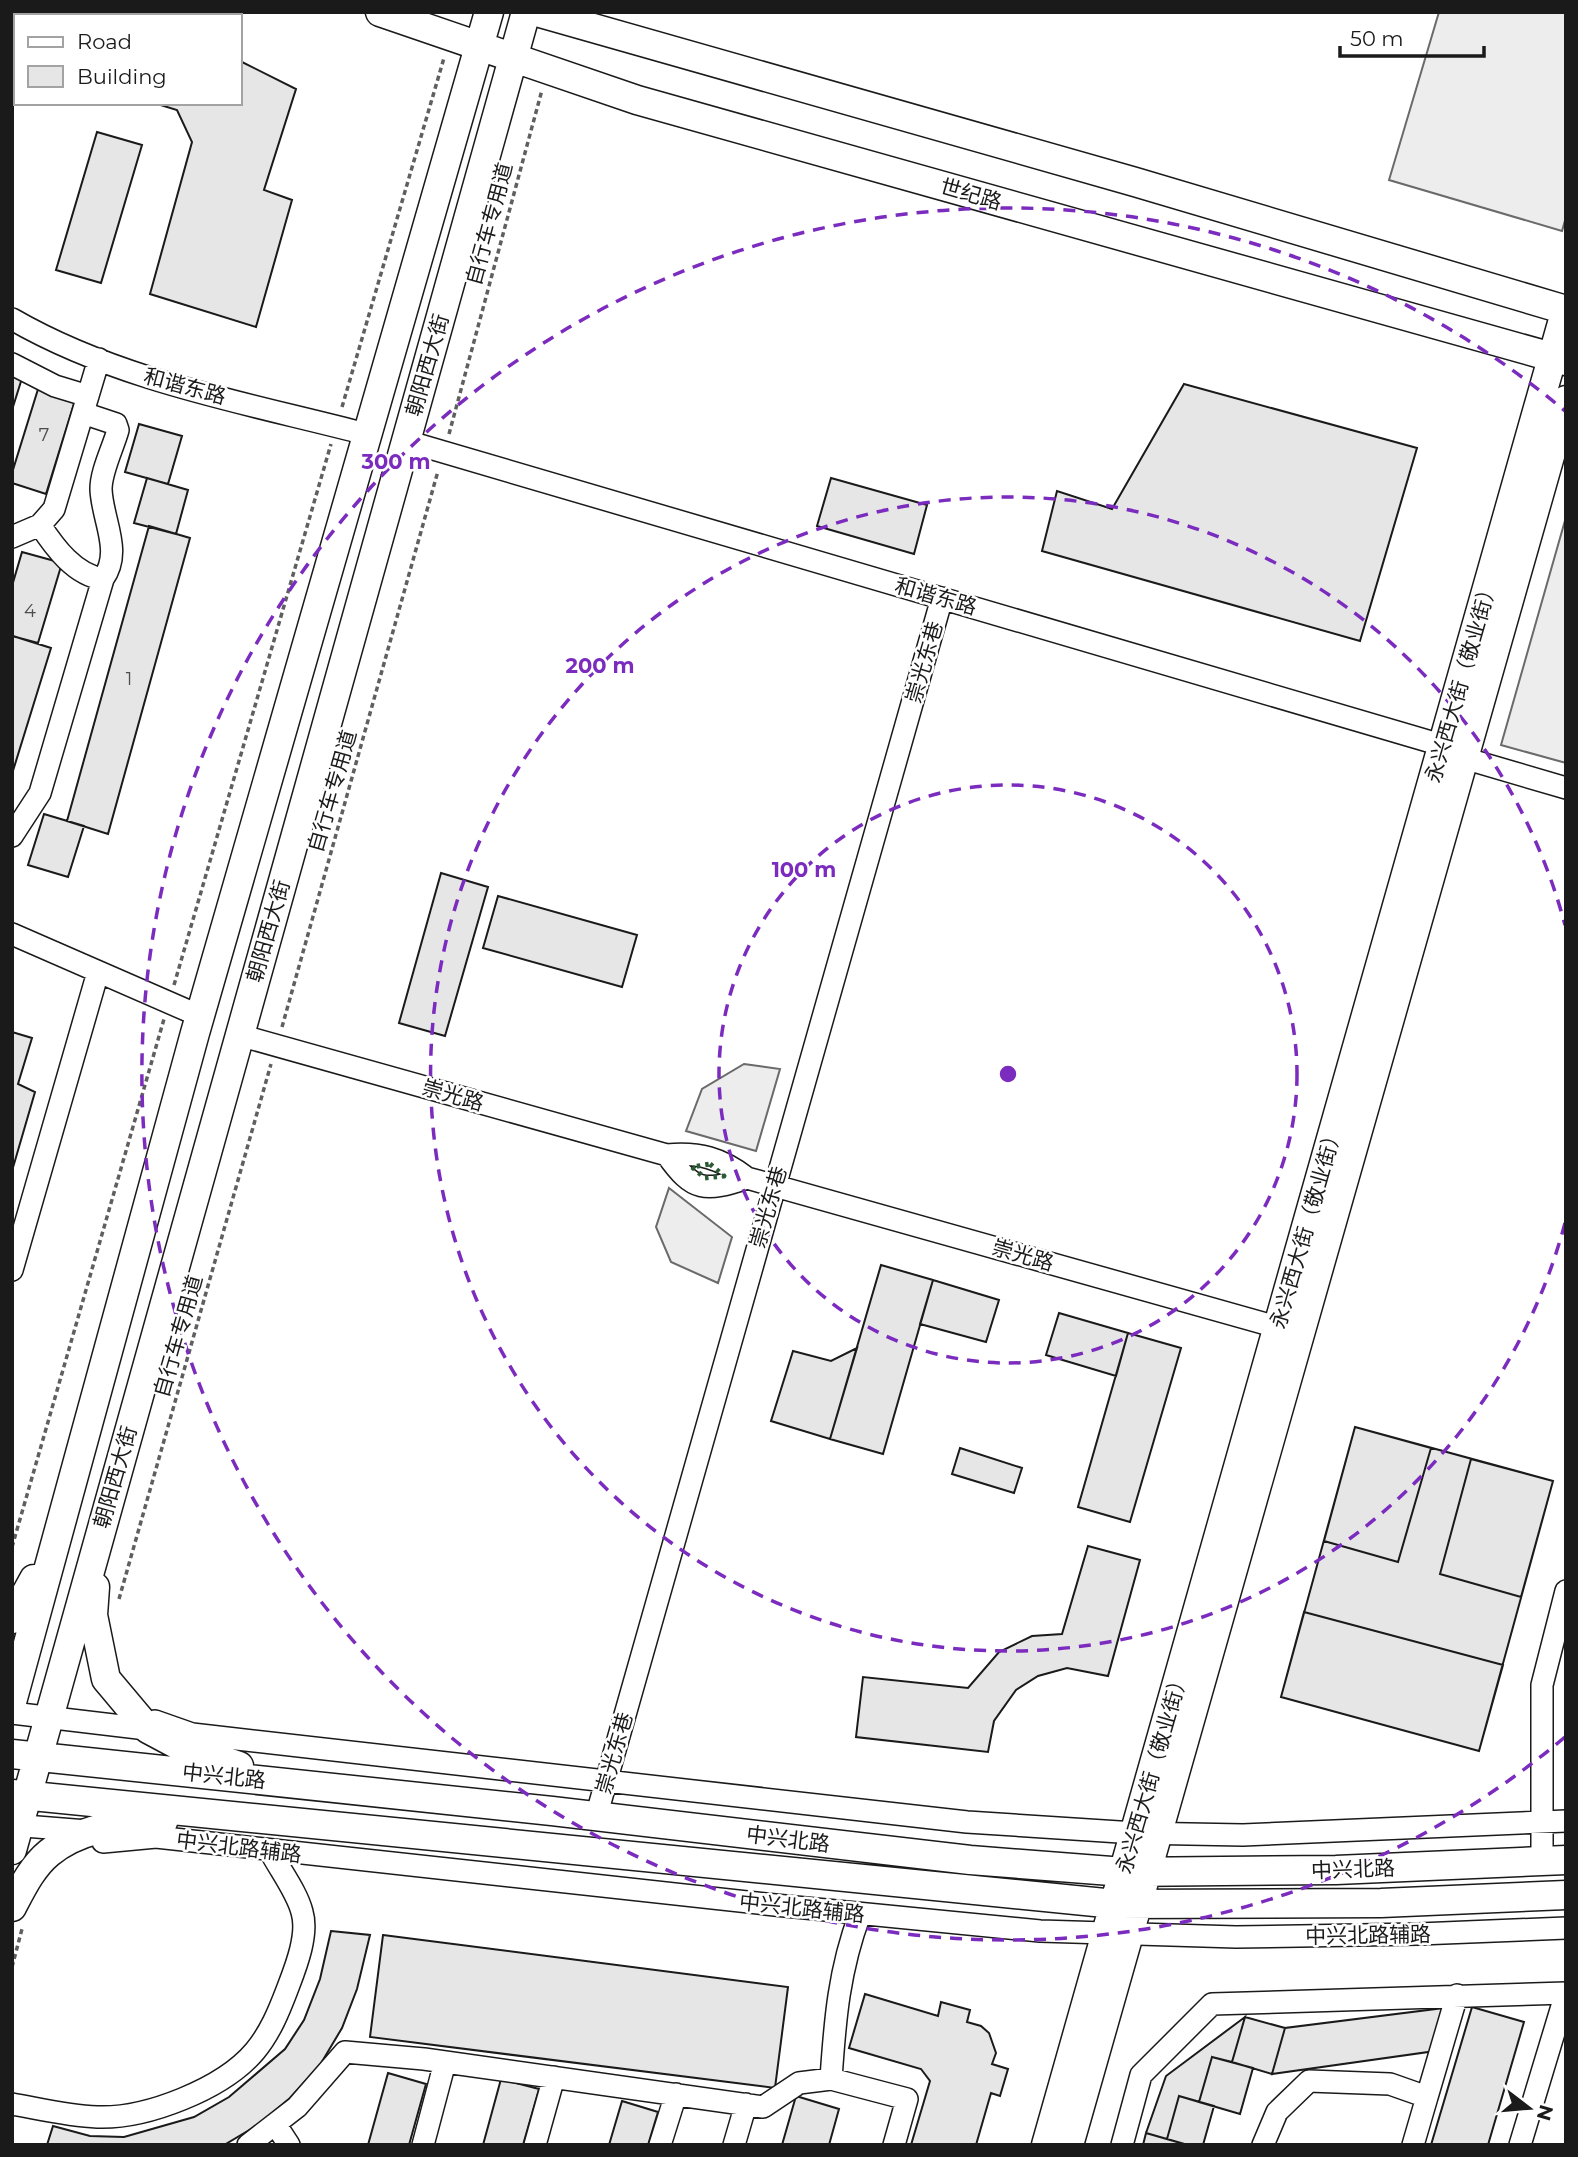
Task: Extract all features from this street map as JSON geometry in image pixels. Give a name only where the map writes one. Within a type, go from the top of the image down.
[{"type":"main road","name":"世纪路","points":[[380,12],[547,71],[650,103],[1559,359]]},
{"type":"main road","name":"朝阳西大街","points":[[12,1702],[200,1016],[489,12]]},
{"type":"main road","name":"朝阳西大街","points":[[15,1833],[25,1755],[48,1717],[526,12]]},
{"type":"main road","points":[[537,12],[1135,182],[1566,309]]},
{"type":"main road","name":"永兴西大街（敬业街）","points":[[1046,2145],[1126,1904],[1455,749],[1559,359],[1566,309]]},
{"type":"main road","name":"永兴西大街（敬业街）","points":[[1455,749],[1566,400]]},
{"type":"main road","points":[[12,1619],[63,1516]]},
{"type":"main road","points":[[100,1532],[93,1615],[106,1679],[148,1729],[178,1745],[295,1784]]},
{"type":"main road","name":"中兴北路","points":[[25,1755],[596,1816],[970,1860],[1135,1872],[1336,1870],[1554,1861]]},
{"type":"main road","name":"中兴北路","points":[[20,1795],[1126,1904],[1381,1903],[1566,1895]]},
{"type":"main road","points":[[12,1907],[28,1877],[44,1858],[58,1847],[93,1832],[137,1822],[288,1821]]},
{"type":"main road","name":"永兴西大街（敬业街）","points":[[1069,2145],[1117,1934]]},
{"type":"street","name":"和谐东路","points":[[12,319],[43,337],[132,372],[366,434]]},
{"type":"street","points":[[12,537],[40,525],[54,509],[99,359]]},
{"type":"street","points":[[12,364],[55,386],[116,424],[118,430],[101,487],[112,549],[110,569],[103,579],[40,793],[12,836]]},
{"type":"street","name":"和谐东路","points":[[406,440],[1455,749],[1566,788]]},
{"type":"street","points":[[40,525],[58,551],[87,577],[103,579]]},
{"type":"street","name":"崇光东巷","points":[[596,1816],[942,598]]},
{"type":"street","name":"和谐东路","points":[[1455,749],[1566,775]]},
{"type":"street","points":[[12,934],[200,1016]]},
{"type":"street","points":[[12,1270],[98,972]]},
{"type":"street","name":"崇光路","points":[[239,1035],[667,1155],[693,1152],[727,1162],[747,1178],[1289,1330]]},
{"type":"street","points":[[1554,1861],[1541,1822],[1542,1685],[1566,1591]]},
{"type":"street","points":[[126,1703],[169,1728],[192,1734]]},
{"type":"street","points":[[12,1713],[967,1822],[1146,1833],[1243,1835],[1566,1821]]},
{"type":"street","points":[[15,1833],[93,1832],[156,1837]]},
{"type":"street","name":"中兴北路辅路","points":[[44,1858],[77,1847],[119,1838],[156,1837],[860,1913],[1117,1934],[1419,1934],[1566,1928]]},
{"type":"street","points":[[13,2108],[98,2118],[150,2109],[187,2098],[221,2080],[255,2052],[276,2020],[293,1974],[302,1939],[303,1913],[270,1851]]},
{"type":"street","points":[[831,2079],[838,1987],[846,1951],[860,1913]]},
{"type":"street","points":[[1122,2145],[1142,2076],[1212,2004],[1566,1993],[1520,2145]]},
{"type":"street","points":[[1413,2145],[1457,1995]]},
{"type":"street","points":[[247,2145],[297,2107],[345,2052],[445,2062],[763,2107],[799,2083],[831,2079],[907,2099],[894,2145]]},
{"type":"street","points":[[423,2145],[445,2062]]},
{"type":"street","points":[[535,2145],[554,2077]]},
{"type":"street","points":[[1263,2145],[1277,2112],[1309,2081],[1390,2084],[1426,2097]]},
{"type":"street","points":[[660,2145],[676,2094]]},
{"type":"street","points":[[734,2145],[746,2104]]},
{"type":"street","points":[[276,2125],[289,2145]]},
{"type":"path","points":[[12,1547],[450,37]]},
{"type":"path","name":"自行车专用道","points":[[117,1609],[444,451],[547,71]]},
{"type":"shaded area","points":[[1439,12],[1566,12],[1566,217],[1562,231],[1389,180]]},
{"type":"shaded area","points":[[1566,517],[1566,763],[1501,745]]},
{"type":"shaded area","points":[[744,1064],[780,1069],[756,1151],[686,1131],[702,1089]]},
{"type":"shaded area","points":[[669,1188],[732,1237],[718,1283],[671,1262],[656,1227]]},
{"type":"building","points":[[12,12],[87,12],[14,14],[12,38]]},
{"type":"building","points":[[144,12],[148,14],[86,14]]},
{"type":"building","points":[[242,62],[296,89],[264,190],[292,200],[256,327],[150,294],[192,142],[177,110],[161,105],[242,105]]},
{"type":"building","points":[[97,132],[142,145],[101,283],[56,270]]},
{"type":"building","points":[[12,372],[23,375],[12,410]]},
{"type":"building","points":[[1184,384],[1417,448],[1360,641],[1042,551],[1057,491],[1112,509]]},
{"type":"building","points":[[39,386],[76,397],[46,494],[12,483],[12,473]]},
{"type":"building","points":[[139,424],[182,436],[168,484],[125,472]]},
{"type":"building","points":[[147,478],[188,490],[176,534],[134,523]]},
{"type":"building","points":[[831,478],[927,505],[914,554],[817,526]]},
{"type":"building","points":[[149,526],[190,538],[108,834],[67,821]]},
{"type":"building","points":[[22,552],[62,563],[38,643],[12,636],[12,586]]},
{"type":"building","points":[[12,637],[51,648],[12,774]]},
{"type":"building","points":[[44,814],[84,826],[68,877],[28,865]]},
{"type":"building","points":[[441,873],[488,887],[445,1036],[399,1023]]},
{"type":"building","points":[[498,896],[637,935],[622,987],[483,948]]},
{"type":"building","points":[[12,1032],[32,1038],[18,1084],[35,1092],[12,1171]]},
{"type":"building","points":[[881,1265],[933,1280],[883,1454],[830,1439]]},
{"type":"building","points":[[933,1280],[999,1300],[986,1342],[920,1324]]},
{"type":"building","points":[[1059,1313],[1128,1333],[1116,1376],[1046,1355]]},
{"type":"building","points":[[1128,1333],[1181,1348],[1130,1522],[1078,1507]]},
{"type":"building","points":[[857,1348],[830,1439],[771,1421],[793,1351],[831,1361]]},
{"type":"building","points":[[1355,1427],[1553,1481],[1479,1751],[1281,1697]]},
{"type":"building","points":[[1355,1427],[1431,1448],[1398,1562],[1324,1541]]},
{"type":"building","points":[[960,1448],[1022,1468],[1014,1493],[952,1474]]},
{"type":"building","points":[[1471,1459],[1553,1481],[1521,1597],[1440,1574]]},
{"type":"building","points":[[1088,1546],[1140,1560],[1108,1676],[1067,1668],[1038,1676],[1016,1690],[994,1721],[988,1752],[856,1737],[863,1677],[968,1688],[999,1652],[1032,1636],[1062,1634]]},
{"type":"building","points":[[1304,1612],[1503,1665],[1479,1751],[1281,1697]]},
{"type":"building","points":[[331,1931],[370,1935],[357,1989],[342,2028],[320,2065],[290,2098],[258,2125],[224,2145],[47,2145],[53,2126],[90,2136],[124,2137],[194,2117],[229,2097],[285,2049],[304,2020],[320,1979]]},
{"type":"building","points":[[383,1935],[788,1987],[775,2088],[370,2037]]},
{"type":"building","points":[[865,1994],[938,2016],[941,2002],[970,2010],[967,2022],[981,2026],[989,2033],[996,2053],[992,2064],[1008,2069],[1000,2096],[991,2093],[976,2145],[911,2145],[930,2081],[921,2069],[849,2048]]},
{"type":"building","points":[[1472,2007],[1524,2022],[1488,2145],[1431,2145]]},
{"type":"building","points":[[1444,2008],[1435,2051],[1272,2074],[1285,2028]]},
{"type":"building","points":[[1245,2017],[1285,2028],[1272,2074],[1232,2062]]},
{"type":"building","points":[[1245,2017],[1232,2062],[1212,2057],[1199,2102],[1179,2096],[1167,2139],[1146,2133],[1166,2076]]},
{"type":"building","points":[[1212,2057],[1253,2068],[1240,2114],[1199,2102]]},
{"type":"building","points":[[388,2073],[426,2084],[409,2145],[368,2145]]},
{"type":"building","points":[[501,2079],[539,2089],[523,2145],[483,2145]]},
{"type":"building","points":[[796,2096],[839,2109],[829,2145],[782,2145]]},
{"type":"building","points":[[1179,2096],[1214,2106],[1203,2145],[1188,2145],[1167,2139]]},
{"type":"building","points":[[622,2101],[658,2112],[648,2145],[609,2145]]},
{"type":"building","points":[[1146,2133],[1184,2144],[1184,2145],[1143,2145]]},
{"type":"hedge","points":[[710,1164],[724,1176],[705,1178],[692,1167],[710,1164]]}]
